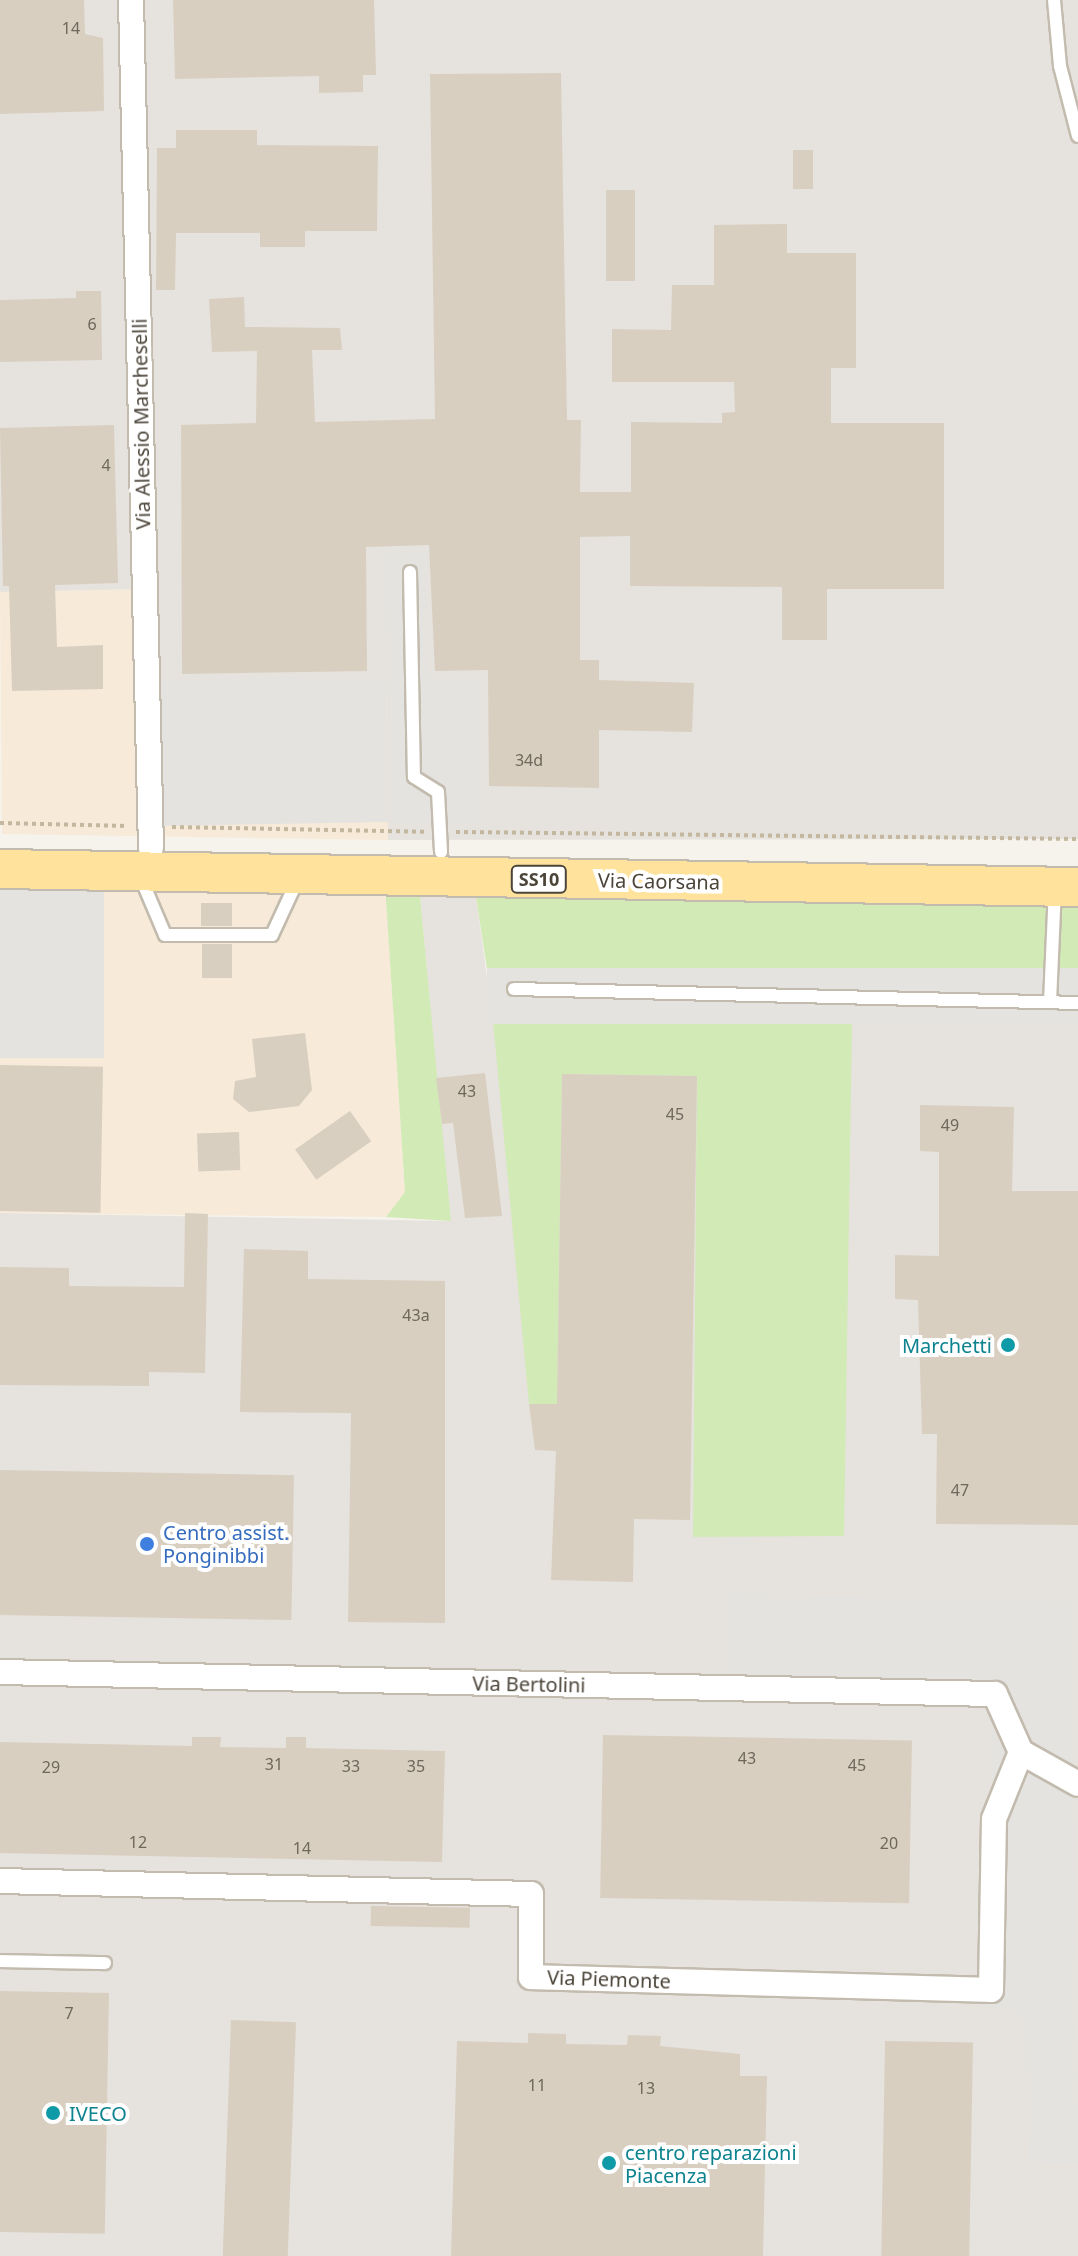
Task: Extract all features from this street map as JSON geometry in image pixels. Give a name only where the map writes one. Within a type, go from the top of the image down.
[{"type":"main road","name":"Via Caorsana","points":[[0,846],[147,849],[441,842],[1070,879]]},
{"type":"main road","name":"Via Caorsana","points":[[0,869],[147,849],[299,877],[1070,879]]},
{"type":"street","name":"Via Alessio Marcheselli","points":[[131,0],[147,849]]},
{"type":"street","name":"Via Bertolini","points":[[0,1672],[995,1694],[1021,1752]]},
{"type":"street","points":[[1021,1752],[1078,1784]]},
{"type":"street","name":"Via Piemonte","points":[[0,1881],[531,1894],[531,1977],[991,1990],[994,1819],[1021,1752]]},
{"type":"lane","points":[[1054,0],[1060,66],[1078,136]]},
{"type":"lane","points":[[410,572],[414,777],[438,792],[441,842]]},
{"type":"lane","points":[[147,849],[165,935],[272,935],[299,877]]},
{"type":"lane","points":[[1050,1002],[1070,879]]},
{"type":"lane","points":[[514,989],[1078,1003]]},
{"type":"lane","points":[[0,1961],[105,1963]]},
{"type":"path","points":[[0,823],[147,849],[441,842],[1078,839]]},
{"type":"shaded area","points":[[0,0],[1078,0],[1078,839],[388,840],[386,676],[147,682],[146,589],[0,592]]},
{"type":"shaded area","points":[[426,553],[428,675],[480,675],[480,824],[392,823],[384,554]]},
{"type":"shaded area","points":[[146,589],[147,682],[386,676],[388,840],[2,834],[0,592]]},
{"type":"shaded area","points":[[386,676],[389,822],[150,826],[147,680]]},
{"type":"shaded area","points":[[385,885],[405,1192],[386,1217],[0,1213],[0,1054],[104,1058],[104,888]]},
{"type":"shaded area","points":[[419,886],[476,897],[493,1021],[1078,1024],[1078,2256],[0,2256],[0,1213],[450,1221]]},
{"type":"shaded area","points":[[0,888],[104,888],[104,1058],[0,1058]]},
{"type":"shaded area","points":[[487,968],[1078,968],[1078,1024],[487,1024]]},
{"type":"shaded area","points":[[724,1593],[1074,1602],[1078,2165],[1028,2163],[1025,2017],[987,2006],[992,1699],[728,1691]]},
{"type":"green space","points":[[385,885],[419,886],[451,1221],[386,1217],[405,1192]]},
{"type":"green space","points":[[476,897],[1078,905],[1078,968],[487,969]]},
{"type":"green space","points":[[493,1021],[852,1023],[844,1536],[693,1537],[697,1076],[562,1074],[557,1404],[529,1404]]},
{"type":"building","points":[[0,0],[84,0],[85,34],[103,38],[104,111],[0,114]]},
{"type":"building","points":[[173,0],[374,0],[376,75],[363,75],[363,92],[319,93],[319,76],[175,79]]},
{"type":"building","points":[[561,73],[567,420],[581,420],[580,492],[631,492],[631,422],[722,423],[722,413],[735,412],[734,382],[612,382],[612,329],[671,330],[672,285],[714,285],[714,225],[787,224],[787,253],[856,253],[856,368],[831,368],[831,423],[944,423],[944,589],[827,589],[827,640],[782,640],[782,587],[630,586],[630,536],[580,537],[580,660],[599,660],[599,680],[694,683],[692,732],[599,730],[599,788],[489,786],[488,670],[435,671],[429,545],[366,547],[367,671],[182,674],[181,425],[256,423],[257,351],[212,352],[209,299],[244,297],[245,327],[340,328],[342,350],[312,350],[315,422],[435,419],[430,74]]},
{"type":"building","points":[[176,130],[257,130],[257,145],[378,146],[377,231],[305,231],[305,247],[260,247],[260,233],[176,233],[175,290],[156,290],[157,148],[176,148]]},
{"type":"building","points":[[793,150],[813,150],[813,189],[793,189]]},
{"type":"building","points":[[606,190],[635,190],[635,281],[606,281]]},
{"type":"building","points":[[76,291],[101,291],[102,360],[0,362],[0,300],[76,298]]},
{"type":"building","points":[[114,425],[118,583],[55,585],[57,647],[103,645],[103,689],[12,691],[9,586],[3,586],[0,428]]},
{"type":"building","points":[[201,903],[232,903],[232,926],[201,926]]},
{"type":"building","points":[[202,944],[232,944],[232,978],[202,978]]},
{"type":"building","points":[[305,1033],[312,1090],[299,1106],[249,1112],[233,1099],[235,1081],[256,1077],[252,1039]]},
{"type":"building","points":[[0,1065],[103,1067],[100,1213],[0,1211]]},
{"type":"building","points":[[485,1073],[502,1216],[465,1218],[453,1123],[442,1124],[436,1078]]},
{"type":"building","points":[[562,1074],[697,1076],[690,1520],[634,1519],[633,1582],[551,1580],[556,1451],[535,1450],[529,1404],[557,1404]]},
{"type":"building","name":"Marchetti","points":[[920,1105],[1014,1107],[1012,1191],[1078,1191],[1078,1525],[936,1524],[937,1434],[922,1434],[918,1300],[895,1299],[895,1255],[939,1256],[939,1152],[920,1151]]},
{"type":"building","points":[[350,1111],[371,1141],[316,1180],[295,1149]]},
{"type":"building","points":[[239,1132],[240,1170],[198,1171],[197,1133]]},
{"type":"building","points":[[185,1213],[208,1214],[205,1373],[149,1372],[149,1386],[0,1385],[0,1267],[69,1268],[69,1286],[184,1287]]},
{"type":"building","points":[[244,1249],[308,1251],[308,1279],[445,1281],[445,1623],[348,1622],[351,1413],[240,1412]]},
{"type":"building","name":"Centro assist. Ponginibbi","points":[[0,1470],[294,1475],[291,1620],[0,1615]]},
{"type":"building","points":[[603,1735],[912,1740],[909,1903],[600,1898]]},
{"type":"building","points":[[192,1737],[221,1737],[220,1747],[286,1748],[286,1737],[306,1737],[306,1748],[445,1751],[442,1862],[0,1853],[0,1742],[192,1746]]},
{"type":"building","points":[[371,1906],[470,1908],[470,1928],[371,1926]]},
{"type":"building","name":"IVECO","points":[[0,1991],[109,1993],[105,2234],[0,2232]]},
{"type":"building","points":[[231,2020],[296,2022],[288,2256],[223,2256]]},
{"type":"building","name":"centro reparazioni Piacenza","points":[[528,2033],[566,2034],[566,2044],[627,2045],[628,2035],[661,2036],[660,2046],[740,2054],[740,2076],[767,2076],[763,2256],[451,2256],[457,2041],[528,2043]]},
{"type":"building","points":[[885,2041],[973,2043],[969,2256],[881,2256]]},
{"type":"place","name":"Marchetti","points":[[1008,1345]]},
{"type":"place","name":"Centro assist. Ponginibbi","points":[[147,1544]]},
{"type":"place","name":"IVECO","points":[[53,2113]]},
{"type":"place","name":"centro reparazioni Piacenza","points":[[609,2163]]}]
